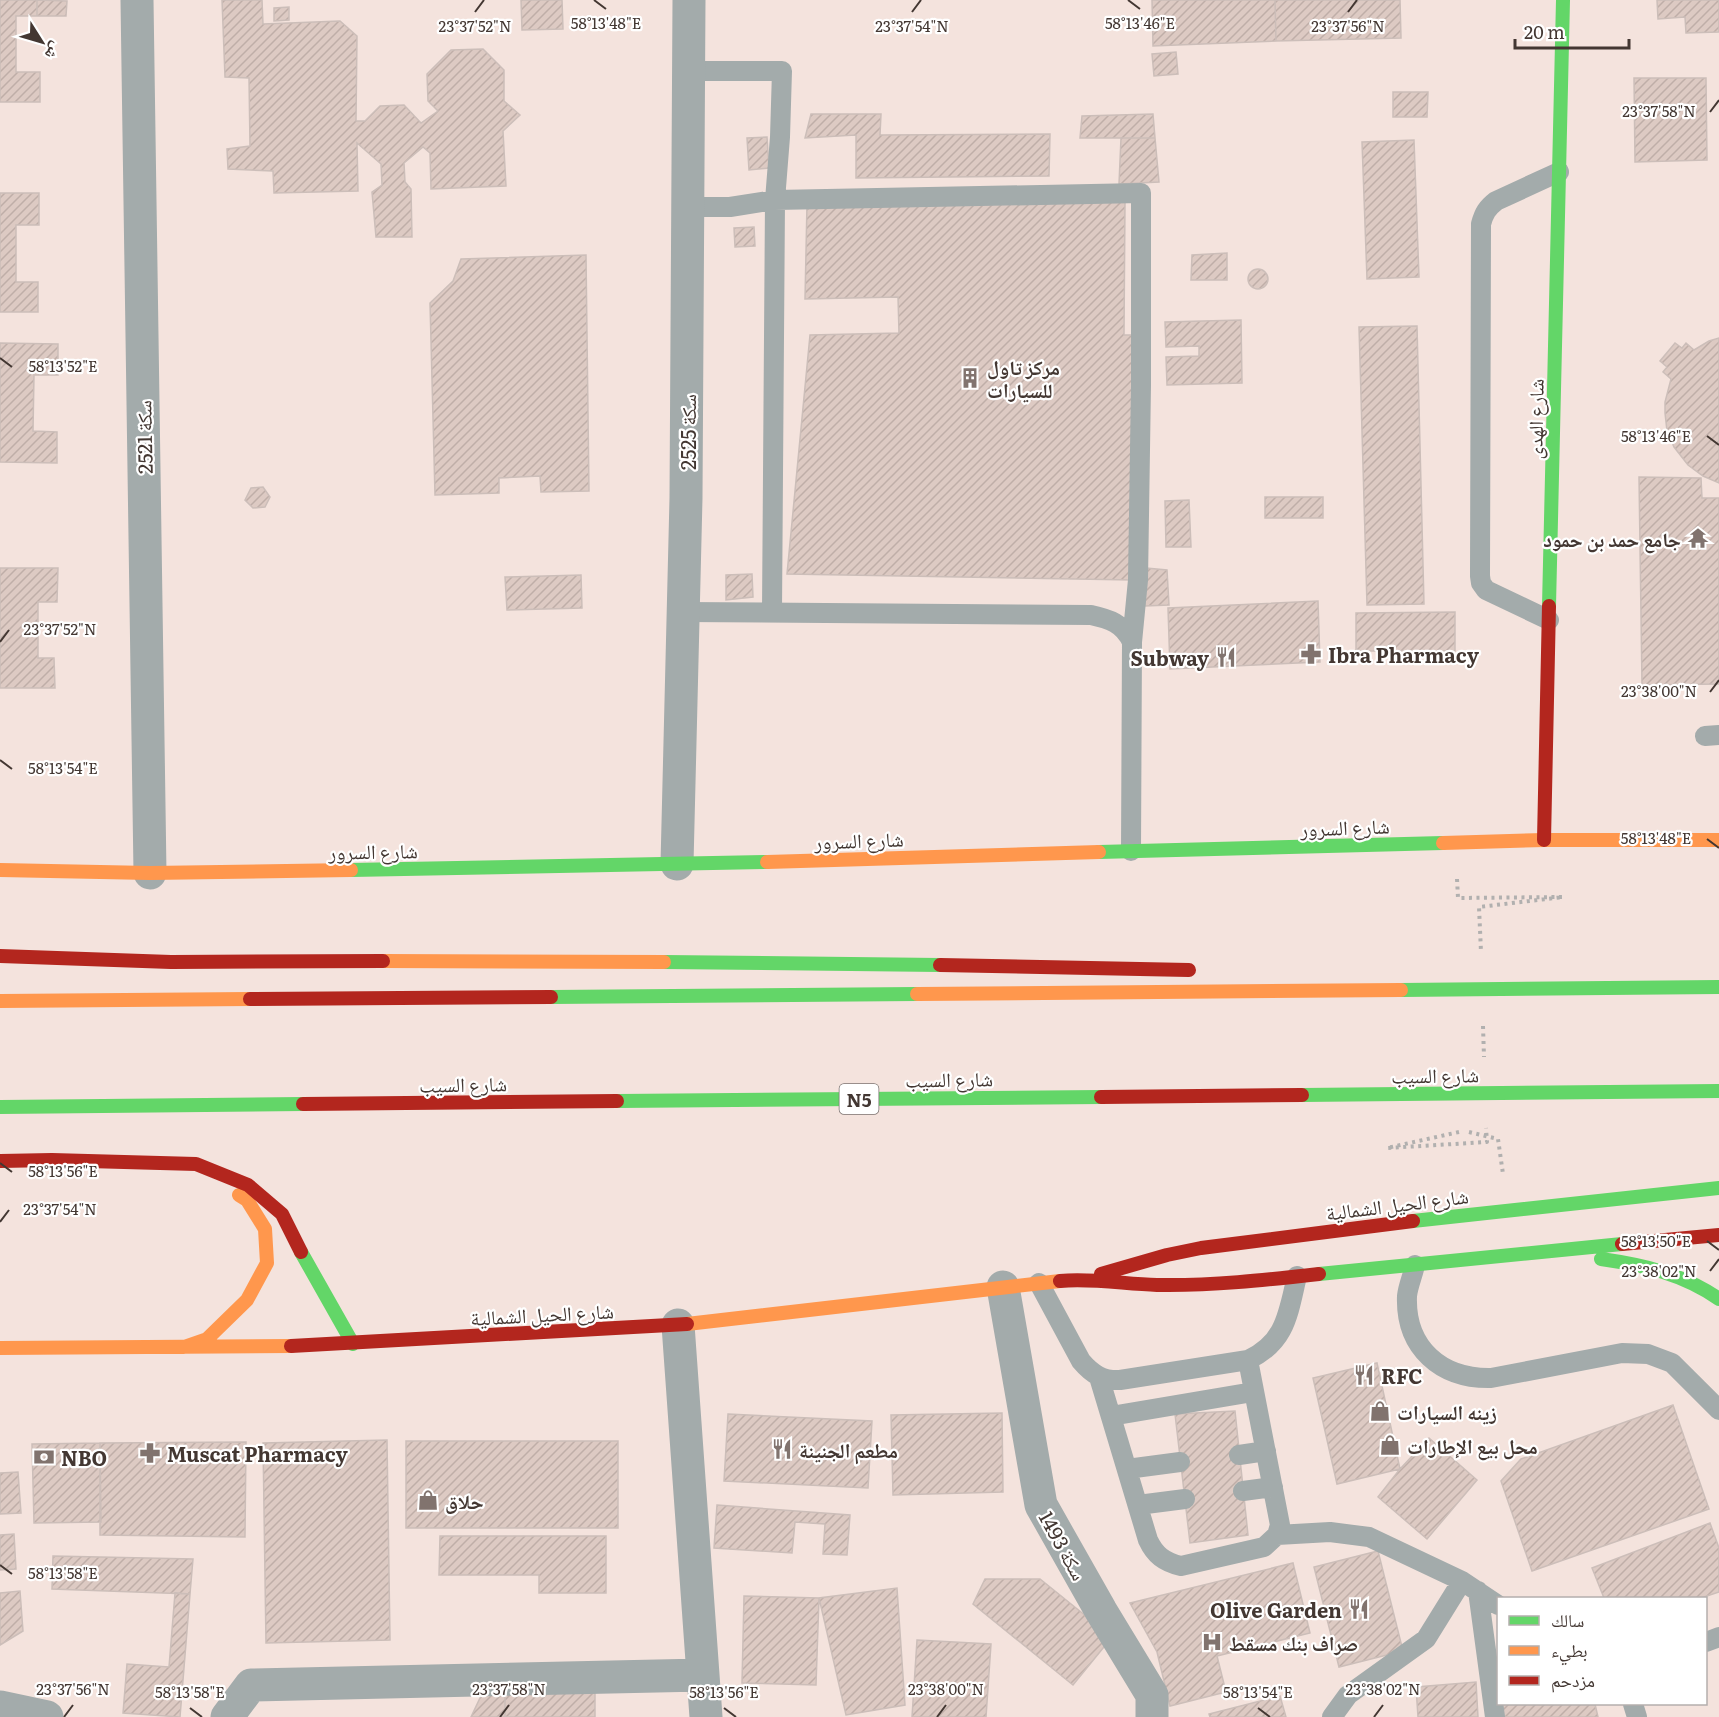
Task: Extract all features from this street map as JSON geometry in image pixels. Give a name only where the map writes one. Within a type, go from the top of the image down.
[{"type":"main road","name":"شارع الهدى","points":[[1544,840],[1563,0]]},
{"type":"main road","name":"شارع السرور","points":[[0,870],[150,873],[676,864],[1544,840],[1719,840]]},
{"type":"main road","points":[[0,956],[171,963],[500,961],[1199,970]]},
{"type":"main road","points":[[1267,977],[1391,990]]},
{"type":"main road","points":[[0,1002],[1719,987]]},
{"type":"main road","name":"شارع السيب","points":[[0,1107],[1719,1091]]},
{"type":"main road","points":[[0,1161],[196,1164],[248,1185],[282,1214],[307,1264],[353,1344]]},
{"type":"main road","points":[[184,1347],[207,1339],[247,1300],[267,1263],[265,1229],[247,1200],[196,1164]]},
{"type":"main road","name":"شارع الحيل الشمالية","points":[[1085,1279],[1156,1257],[1201,1248],[1481,1212],[1718,1191]]},
{"type":"main road","points":[[1448,1230],[1481,1212]]},
{"type":"main road","name":"شارع الحيل الشمالية","points":[[0,1348],[353,1344],[678,1325],[1085,1279],[1156,1285],[1199,1285],[1297,1276],[1421,1257],[1551,1251],[1719,1235]]},
{"type":"main road","points":[[1551,1251],[1644,1265],[1680,1275],[1719,1299]]},
{"type":"street","name":"سكة 2521","points":[[137,0],[150,873]]},
{"type":"street","name":"سكة 2525","points":[[676,864],[686,486],[689,0]]},
{"type":"street","name":"سكة 1493","points":[[1003,1287],[1041,1505],[1152,1695],[1152,1717]]},
{"type":"street","points":[[678,1325],[706,1717]]},
{"type":"street","points":[[227,1717],[251,1685],[703,1675]]},
{"type":"street","points":[[0,1707],[47,1717]]},
{"type":"lane","points":[[688,71],[782,71],[775,200],[772,612]]},
{"type":"lane","points":[[1549,620],[1493,594],[1481,584],[1481,224],[1488,207],[1496,201],[1559,172]]},
{"type":"lane","points":[[688,207],[730,207],[775,200],[1141,193],[1141,385],[1138,580],[1132,642],[1131,851]]},
{"type":"lane","points":[[683,612],[1090,615],[1113,620],[1127,631],[1132,642]]},
{"type":"lane","points":[[1421,1257],[1407,1295],[1409,1326],[1427,1356],[1441,1367],[1473,1378],[1491,1378],[1622,1353],[1648,1354],[1672,1363],[1719,1410]]},
{"type":"lane","points":[[1039,1283],[1081,1361],[1089,1371],[1110,1381],[1248,1360],[1267,1349],[1282,1330],[1286,1323],[1297,1276]]},
{"type":"lane","points":[[1099,1377],[1153,1550],[1170,1564],[1181,1566],[1264,1547],[1277,1535],[1280,1525],[1279,1514],[1248,1360]]},
{"type":"lane","points":[[1111,1416],[1253,1392]]},
{"type":"lane","points":[[1239,1455],[1266,1451]]},
{"type":"lane","points":[[1126,1469],[1180,1462]]},
{"type":"lane","points":[[1243,1491],[1274,1487]]},
{"type":"lane","points":[[1138,1505],[1185,1499]]},
{"type":"lane","points":[[1277,1535],[1330,1532],[1369,1537],[1470,1586],[1497,1604]]},
{"type":"lane","points":[[1332,1717],[1348,1695],[1426,1639],[1470,1586]]},
{"type":"lane","points":[[1470,1586],[1495,1717]]},
{"type":"path","points":[[1458,898],[1563,897],[1479,906]]},
{"type":"path","points":[[1486,1142],[1387,1148],[1465,1131],[1498,1139],[1509,1209]]},
{"type":"building","points":[[0,0],[37,0],[37,16],[16,16],[16,72],[40,72],[40,102],[0,102]]},
{"type":"building","points":[[37,0],[67,1],[66,16],[37,16]]},
{"type":"building","points":[[222,0],[262,0],[263,24],[340,21],[357,36],[356,121],[365,121],[380,106],[404,105],[421,123],[438,111],[428,101],[427,74],[451,50],[483,49],[504,70],[504,101],[520,115],[503,131],[506,186],[431,189],[430,153],[423,147],[404,163],[405,182],[411,189],[412,237],[376,237],[372,192],[382,185],[381,164],[357,143],[358,191],[274,193],[273,171],[228,169],[227,149],[250,146],[249,78],[225,77]]},
{"type":"building","points":[[521,0],[562,0],[563,29],[522,30]]},
{"type":"building","points":[[1152,0],[1275,0],[1276,41],[1153,46]]},
{"type":"building","points":[[1275,0],[1400,0],[1401,38],[1276,41]]},
{"type":"building","points":[[1657,0],[1719,0],[1719,32],[1686,33],[1685,17],[1658,19]]},
{"type":"building","points":[[289,7],[289,20],[274,21],[274,8]]},
{"type":"building","points":[[1176,52],[1178,74],[1154,76],[1152,54]]},
{"type":"building","points":[[1634,78],[1706,78],[1707,160],[1635,162]]},
{"type":"building","points":[[1393,92],[1428,92],[1427,117],[1393,117]]},
{"type":"building","points":[[811,114],[881,114],[880,135],[1050,134],[1049,176],[856,178],[856,135],[805,138]]},
{"type":"building","points":[[1153,114],[1155,138],[1080,138],[1082,116]]},
{"type":"building","points":[[767,137],[769,168],[749,170],[747,138]]},
{"type":"building","points":[[1121,138],[1155,138],[1159,182],[1119,184]]},
{"type":"building","points":[[1414,140],[1419,277],[1367,279],[1362,142]]},
{"type":"building","points":[[0,193],[39,193],[39,225],[16,225],[16,282],[38,282],[38,312],[0,312]]},
{"type":"building","name":"مركز تاول للسيارات","points":[[1125,202],[1124,335],[1135,335],[1133,580],[787,574],[810,335],[899,333],[898,297],[805,299],[807,204]]},
{"type":"building","points":[[754,227],[755,246],[735,247],[734,228]]},
{"type":"building","points":[[1227,253],[1227,280],[1191,280],[1192,255]]},
{"type":"building","points":[[586,255],[589,491],[541,492],[540,476],[499,478],[499,493],[435,495],[430,303],[453,281],[461,259]]},
{"type":"building","points":[[1254,269],[1262,269],[1268,275],[1268,283],[1262,289],[1254,289],[1248,283],[1248,275]]},
{"type":"building","points":[[1241,320],[1242,383],[1167,385],[1166,357],[1199,356],[1199,346],[1166,347],[1165,322]]},
{"type":"building","points":[[1417,326],[1424,604],[1367,605],[1359,327]]},
{"type":"building","points":[[1719,338],[1719,483],[1703,476],[1688,465],[1674,447],[1667,431],[1665,413],[1665,402],[1671,379],[1663,372],[1667,367],[1660,361],[1675,343],[1682,348],[1686,343],[1694,350]]},
{"type":"building","points":[[0,343],[58,344],[58,375],[34,375],[33,431],[57,432],[57,463],[0,462]]},
{"type":"building","points":[[1639,477],[1701,478],[1702,498],[1719,498],[1719,684],[1642,685]]},
{"type":"building","points":[[263,487],[270,497],[265,507],[253,508],[245,500],[251,488]]},
{"type":"building","points":[[1265,497],[1323,497],[1323,518],[1265,518]]},
{"type":"building","points":[[1189,500],[1191,547],[1166,547],[1165,501]]},
{"type":"building","points":[[0,568],[58,568],[57,602],[38,602],[38,658],[54,658],[55,688],[0,688]]},
{"type":"building","points":[[1146,568],[1167,570],[1169,605],[1145,606]]},
{"type":"building","points":[[752,574],[753,597],[726,600],[726,575]]},
{"type":"building","points":[[581,575],[582,608],[507,610],[505,577]]},
{"type":"building","points":[[1318,601],[1320,662],[1170,669],[1168,608]]},
{"type":"building","points":[[1455,612],[1455,651],[1356,651],[1356,613]]},
{"type":"building","points":[[1377,1363],[1400,1469],[1337,1484],[1313,1378]]},
{"type":"building","points":[[1673,1405],[1709,1509],[1532,1571],[1501,1481],[1521,1459]]},
{"type":"building","points":[[1235,1411],[1248,1535],[1190,1543],[1175,1414]]},
{"type":"building","points":[[1002,1413],[1003,1492],[893,1495],[891,1415]]},
{"type":"building","points":[[728,1414],[872,1421],[868,1488],[724,1481]]},
{"type":"building","points":[[1429,1438],[1477,1480],[1427,1539],[1378,1497]]},
{"type":"building","points":[[387,1440],[390,1640],[266,1643],[263,1443]]},
{"type":"building","points":[[406,1441],[618,1441],[618,1528],[406,1528]]},
{"type":"building","points":[[246,1442],[245,1537],[100,1535],[100,1443]]},
{"type":"building","points":[[100,1443],[101,1522],[34,1523],[32,1444]]},
{"type":"building","points":[[18,1472],[21,1513],[0,1514],[0,1473]]},
{"type":"building","points":[[717,1505],[850,1515],[847,1555],[823,1554],[825,1524],[795,1522],[792,1553],[714,1548]]},
{"type":"building","points":[[1710,1523],[1719,1548],[1719,1592],[1704,1597],[1604,1597],[1592,1568]]},
{"type":"building","points":[[14,1534],[16,1569],[0,1570],[0,1535]]},
{"type":"building","points":[[440,1536],[606,1536],[606,1593],[539,1593],[539,1575],[439,1575]]},
{"type":"building","name":"Olive Garden","points":[[1378,1551],[1403,1651],[1339,1667],[1314,1567]]},
{"type":"building","points":[[53,1556],[193,1559],[190,1594],[52,1589]]},
{"type":"building","name":"صراف بنك مسقط","points":[[1293,1563],[1310,1633],[1217,1656],[1226,1692],[1170,1706],[1157,1652],[1130,1603]]},
{"type":"building","points":[[985,1579],[1040,1579],[1112,1637],[1073,1685],[973,1604]]},
{"type":"building","points":[[897,1588],[905,1705],[846,1715],[819,1598]]},
{"type":"building","points":[[20,1591],[23,1631],[0,1645],[0,1593]]},
{"type":"building","points":[[175,1593],[190,1594],[180,1717],[123,1713],[127,1664],[169,1667]]},
{"type":"building","points":[[744,1596],[819,1598],[816,1685],[742,1683]]},
{"type":"building","points":[[917,1640],[991,1644],[986,1717],[912,1717]]},
{"type":"building","points":[[488,1681],[505,1689],[505,1717],[471,1717]]},
{"type":"building","points":[[1476,1682],[1478,1717],[1418,1717],[1416,1687]]},
{"type":"building","points":[[505,1689],[595,1690],[595,1717],[505,1717]]},
{"type":"building","points":[[1280,1696],[1286,1717],[1210,1717],[1209,1714]]},
{"type":"building","points":[[1502,1705],[1595,1705],[1598,1717],[1504,1717]]},
{"type":"traffic: fast","points":[[1549,606],[1563,0]]},
{"type":"traffic: fast","points":[[1099,852],[1443,843]]},
{"type":"traffic: fast","points":[[351,870],[767,862]]},
{"type":"traffic: fast","points":[[664,962],[940,965]]},
{"type":"traffic: fast","points":[[1401,990],[1719,987]]},
{"type":"traffic: fast","points":[[551,997],[917,994]]},
{"type":"traffic: fast","points":[[1302,1095],[1719,1091]]},
{"type":"traffic: fast","points":[[617,1101],[1101,1097]]},
{"type":"traffic: fast","points":[[0,1107],[303,1104]]},
{"type":"traffic: fast","points":[[1413,1221],[1719,1188]]},
{"type":"traffic: fast","points":[[1319,1274],[1622,1244]]},
{"type":"traffic: fast","points":[[301,1252],[353,1344]]},
{"type":"traffic: fast","points":[[1601,1259],[1663,1272],[1691,1283],[1719,1299]]},
{"type":"traffic: slow","points":[[1443,843],[1544,840],[1719,840]]},
{"type":"traffic: slow","points":[[767,862],[1099,852]]},
{"type":"traffic: slow","points":[[0,870],[150,873],[351,870]]},
{"type":"traffic: slow","points":[[383,961],[664,962]]},
{"type":"traffic: slow","points":[[917,994],[1401,990]]},
{"type":"traffic: slow","points":[[0,1001],[250,999]]},
{"type":"traffic: slow","points":[[184,1347],[207,1339],[247,1300],[267,1263],[265,1229],[247,1200],[239,1195]]},
{"type":"traffic: slow","points":[[687,1324],[1060,1281]]},
{"type":"traffic: slow","points":[[0,1348],[291,1346]]},
{"type":"traffic: jam","points":[[1544,840],[1549,606]]},
{"type":"traffic: jam","points":[[0,956],[171,962],[383,961]]},
{"type":"traffic: jam","points":[[940,965],[1189,970]]},
{"type":"traffic: jam","points":[[250,999],[551,997]]},
{"type":"traffic: jam","points":[[1101,1097],[1302,1095]]},
{"type":"traffic: jam","points":[[303,1104],[617,1101]]},
{"type":"traffic: jam","points":[[0,1161],[196,1164],[248,1185],[282,1214],[301,1252]]},
{"type":"traffic: jam","points":[[1101,1274],[1201,1248],[1413,1221]]},
{"type":"traffic: jam","points":[[1622,1244],[1719,1235]]},
{"type":"traffic: jam","points":[[1060,1281],[1198,1285],[1319,1274]]},
{"type":"traffic: jam","points":[[291,1346],[687,1324]]},
{"type":"place","name":"مركز تاول للسيارات","points":[[970,378]]},
{"type":"place","name":"جامع حمد بن حمود","points":[[1698,538]]},
{"type":"place","name":"Ibra Pharmacy","points":[[1311,654]]},
{"type":"place","name":"Subway","points":[[1226,657]]},
{"type":"place","name":"RFC","points":[[1364,1375]]},
{"type":"place","name":"زينه السيارات","points":[[1380,1411]]},
{"type":"place","name":"محل بيع الإطارات","points":[[1390,1445]]},
{"type":"place","name":"مطعم الجنينة","points":[[782,1449]]},
{"type":"place","name":"Muscat Pharmacy","points":[[150,1453]]},
{"type":"place","name":"NBO","points":[[44,1457]]},
{"type":"place","name":"حلاق","points":[[428,1500]]},
{"type":"place","name":"Olive Garden","points":[[1359,1609]]},
{"type":"place","name":"صراف بنك مسقط","points":[[1212,1642]]}]
